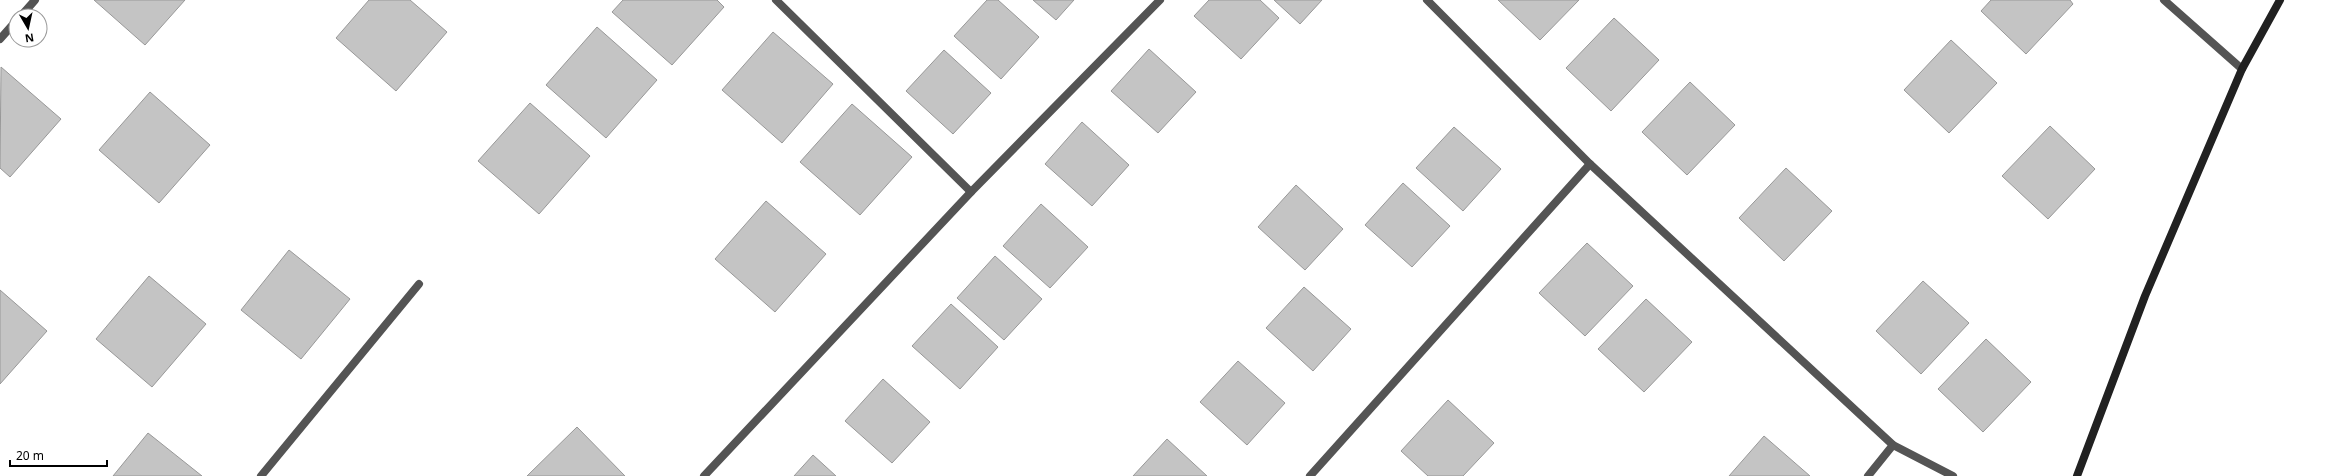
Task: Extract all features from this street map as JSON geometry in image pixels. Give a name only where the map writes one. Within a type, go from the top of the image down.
[{"type":"main road","points":[[2078,476],[2145,296],[2242,69],[2280,0]]},
{"type":"street","points":[[28,8],[35,0]]},
{"type":"street","points":[[776,0],[971,192]]},
{"type":"street","points":[[704,476],[971,192],[1160,0]]},
{"type":"street","points":[[1427,0],[1590,164],[1893,445],[1954,476]]},
{"type":"street","points":[[2164,0],[2242,69]]},
{"type":"street","points":[[0,39],[8,30]]},
{"type":"street","points":[[1310,476],[1590,164]]},
{"type":"street","points":[[261,476],[418,284]]},
{"type":"street","points":[[1868,476],[1893,445]]},
{"type":"building","points":[[94,0],[185,0],[145,45]]},
{"type":"building","points":[[369,0],[410,0],[447,32],[396,91],[336,38]]},
{"type":"building","points":[[623,0],[717,0],[724,7],[672,65],[612,12]]},
{"type":"building","points":[[987,0],[998,0],[1039,37],[1001,79],[954,36]]},
{"type":"building","points":[[1033,0],[1074,0],[1056,20]]},
{"type":"building","points":[[1209,0],[1260,0],[1279,18],[1241,59],[1194,16]]},
{"type":"building","points":[[1274,0],[1322,0],[1300,24]]},
{"type":"building","points":[[1498,0],[1579,0],[1540,40]]},
{"type":"building","points":[[1991,0],[2070,0],[2073,4],[2026,54],[1981,11]]},
{"type":"building","points":[[1614,18],[1659,60],[1611,111],[1566,68]]},
{"type":"building","points":[[597,27],[657,80],[606,138],[546,85]]},
{"type":"building","points":[[773,32],[833,84],[782,143],[722,90]]},
{"type":"building","points":[[1951,40],[1997,83],[1949,133],[1904,90]]},
{"type":"building","points":[[1149,49],[1196,92],[1158,133],[1111,91]]},
{"type":"building","points":[[944,50],[991,93],[953,134],[906,91]]},
{"type":"building","points":[[1,67],[61,119],[10,177],[0,168]]},
{"type":"building","points":[[1690,82],[1735,125],[1687,175],[1642,132]]},
{"type":"building","points":[[150,92],[210,145],[159,203],[99,150]]},
{"type":"building","points":[[530,103],[590,156],[539,214],[478,161]]},
{"type":"building","points":[[852,104],[912,157],[860,215],[800,162]]},
{"type":"building","points":[[1082,122],[1129,165],[1092,206],[1045,164]]},
{"type":"building","points":[[2050,126],[2095,169],[2048,219],[2002,176]]},
{"type":"building","points":[[1454,127],[1501,169],[1463,211],[1416,168]]},
{"type":"building","points":[[1786,168],[1832,211],[1784,261],[1739,218]]},
{"type":"building","points":[[1403,183],[1450,226],[1412,267],[1365,225]]},
{"type":"building","points":[[1296,185],[1343,229],[1305,270],[1258,227]]},
{"type":"building","points":[[766,201],[826,254],[775,312],[715,259]]},
{"type":"building","points":[[1041,204],[1088,247],[1050,288],[1003,246]]},
{"type":"building","points":[[1587,243],[1633,286],[1585,336],[1539,293]]},
{"type":"building","points":[[289,250],[350,299],[301,359],[241,310]]},
{"type":"building","points":[[995,256],[1042,299],[1004,340],[957,298]]},
{"type":"building","points":[[149,276],[206,324],[152,387],[96,339]]},
{"type":"building","points":[[1923,281],[1969,323],[1921,374],[1876,331]]},
{"type":"building","points":[[1304,287],[1351,329],[1313,371],[1266,328]]},
{"type":"building","points":[[0,290],[47,331],[0,384]]},
{"type":"building","points":[[1646,299],[1692,342],[1644,392],[1598,349]]},
{"type":"building","points":[[951,304],[998,347],[960,389],[912,346]]},
{"type":"building","points":[[1986,339],[2031,382],[1983,432],[1938,389]]},
{"type":"building","points":[[1238,361],[1285,403],[1247,445],[1200,402]]},
{"type":"building","points":[[883,379],[930,422],[892,463],[845,421]]},
{"type":"building","points":[[1448,400],[1494,443],[1463,476],[1428,476],[1401,451]]},
{"type":"building","points":[[577,427],[625,476],[527,476]]},
{"type":"building","points":[[148,433],[202,476],[113,476]]},
{"type":"building","points":[[1764,436],[1810,476],[1729,476]]},
{"type":"building","points":[[1167,439],[1207,476],[1133,476]]},
{"type":"building","points":[[813,455],[836,476],[794,476]]}]
